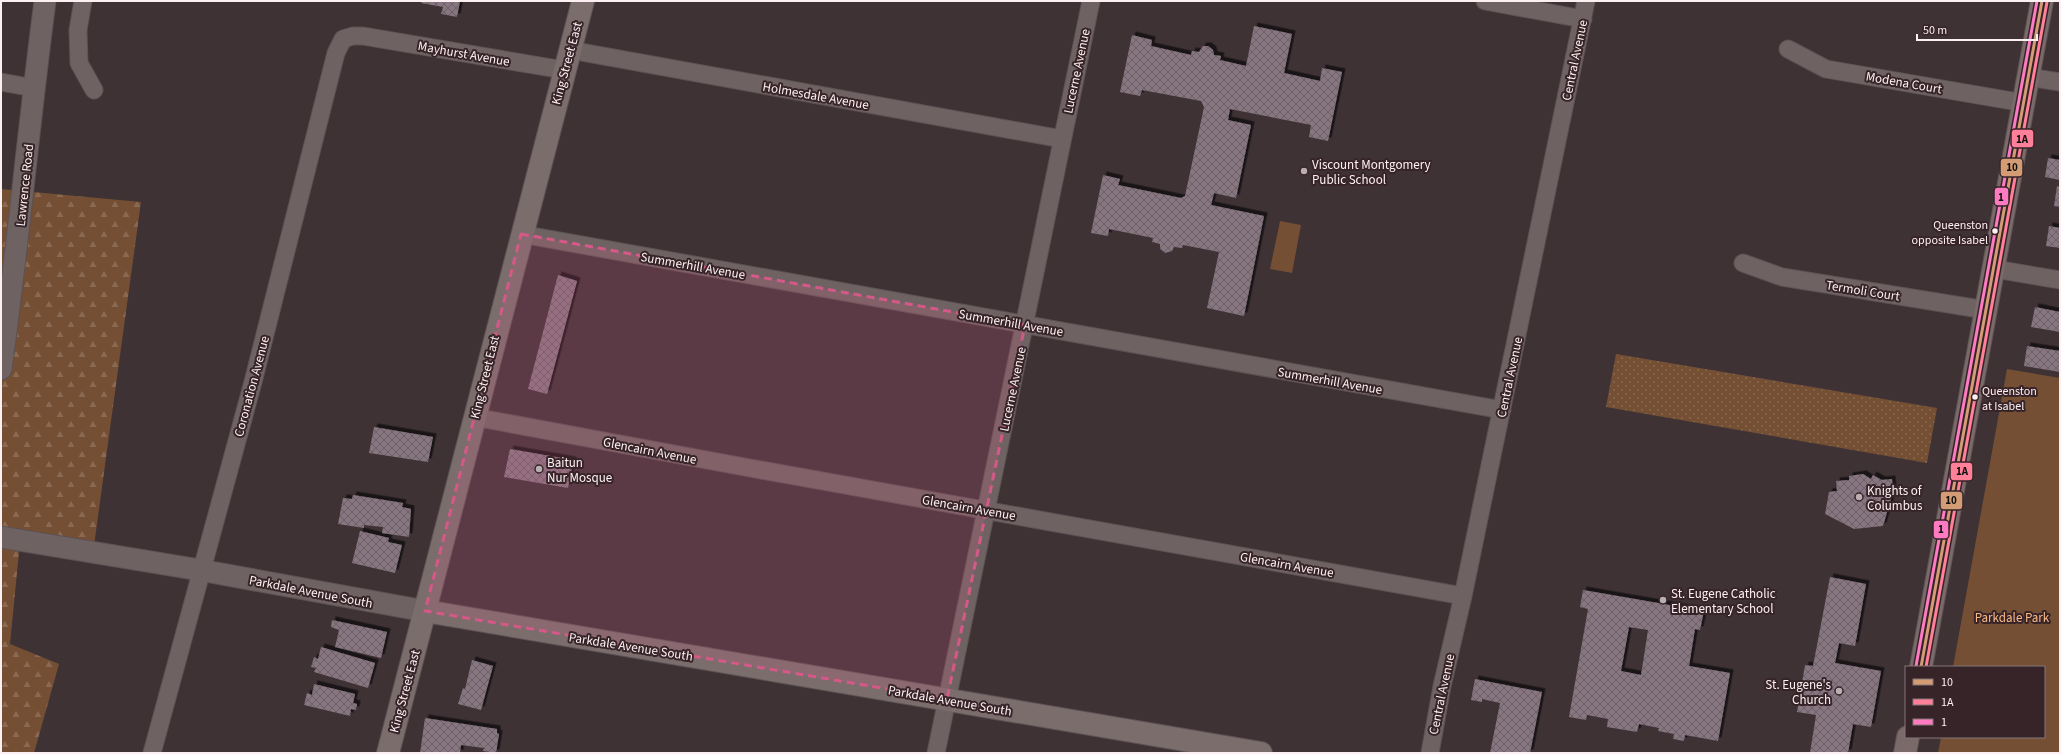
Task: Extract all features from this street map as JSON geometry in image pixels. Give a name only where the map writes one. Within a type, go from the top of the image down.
[{"type":"main road","name":"King Street East","points":[[388,753],[582,1]]},
{"type":"main road","points":[[1921,666],[1986,310],[1995,269],[2042,1]]},
{"type":"main road","name":"Parkdale Avenue South","points":[[425,611],[1261,753]]},
{"type":"main road","points":[[1905,753],[1908,738]]},
{"type":"street","name":"Lawrence Road","points":[[1,369],[15,265],[45,1]]},
{"type":"street","points":[[83,1],[78,30],[79,63],[94,90]]},
{"type":"street","name":"Lucerne Avenue","points":[[936,753],[1091,1]]},
{"type":"street","points":[[1485,1],[1583,19]]},
{"type":"street","name":"Central Avenue","points":[[1430,753],[1442,686],[1463,596],[1586,1]]},
{"type":"street","name":"Coronation Avenue","points":[[152,753],[200,570],[253,382],[336,53],[343,39],[353,36],[363,36]]},
{"type":"street","name":"Mayhurst Avenue","points":[[363,36],[567,60]]},
{"type":"street","name":"Modena Court","points":[[1788,49],[1826,69],[2024,103]]},
{"type":"street","name":"Holmesdale Avenue","points":[[567,60],[1062,139]]},
{"type":"street","points":[[2028,77],[2060,82]]},
{"type":"street","points":[[1,82],[34,88]]},
{"type":"street","name":"Summerhill Avenue","points":[[521,234],[1502,410]]},
{"type":"street","name":"Termoli Court","points":[[1743,263],[1782,278],[1986,310]]},
{"type":"street","points":[[1995,269],[2060,280]]},
{"type":"street","name":"Glencairn Avenue","points":[[474,417],[757,470],[1463,596]]},
{"type":"street","name":"Parkdale Avenue South","points":[[6,538],[200,570],[425,611]]},
{"type":"highlighted area","points":[[521,234],[1025,325],[947,699],[425,611]]},
{"type":"green space","points":[[1,189],[141,202],[93,553],[20,542],[10,644],[59,664],[34,753],[1,753]]},
{"type":"green space","points":[[1280,221],[1301,225],[1292,273],[1270,269]]},
{"type":"green space","points":[[1616,354],[1937,408],[1927,463],[1606,407]]},
{"type":"green space","name":"Parkdale Park","points":[[2007,369],[2060,378],[2060,753],[1938,753],[1941,738],[2045,738],[2045,666],[1953,666]]},
{"type":"building","points":[[422,1],[460,1],[457,17],[441,14],[443,7],[421,3]]},
{"type":"building","points":[[1254,26],[1292,34],[1284,73],[1320,81],[1322,68],[1342,72],[1328,141],[1309,137],[1311,125],[1230,109],[1228,120],[1251,125],[1236,198],[1214,193],[1211,205],[1264,216],[1244,316],[1207,308],[1219,252],[1183,245],[1182,248],[1174,247],[1172,251],[1165,253],[1160,249],[1160,244],[1152,242],[1153,238],[1109,229],[1108,236],[1091,233],[1103,175],[1120,179],[1118,185],[1181,198],[1185,196],[1204,107],[1201,101],[1142,90],[1140,96],[1120,92],[1132,35],[1152,40],[1151,46],[1191,55],[1192,51],[1199,52],[1203,46],[1208,46],[1213,50],[1214,55],[1221,56],[1220,60],[1246,66]]},
{"type":"building","points":[[2048,158],[2060,160],[2060,180],[2045,177]]},
{"type":"building","points":[[2057,186],[2060,187],[2060,207],[2054,206]]},
{"type":"building","points":[[2049,226],[2060,228],[2060,248],[2046,246]]},
{"type":"building","points":[[558,275],[577,281],[547,394],[528,389]]},
{"type":"building","points":[[2035,307],[2060,312],[2060,332],[2031,327]]},
{"type":"building","points":[[2027,346],[2060,351],[2060,372],[2024,366]]},
{"type":"building","points":[[374,427],[433,437],[428,462],[369,453]]},
{"type":"building","name":"Baitun Nur Mosque","points":[[510,449],[573,460],[568,488],[504,477]]},
{"type":"building","name":"Knights of Columbus","points":[[1863,474],[1871,479],[1873,475],[1882,480],[1892,479],[1893,492],[1883,526],[1854,529],[1825,514],[1829,492],[1837,491],[1836,481],[1849,480],[1849,476]]},
{"type":"building","points":[[353,495],[403,503],[402,507],[411,509],[409,537],[382,533],[383,527],[364,525],[364,528],[338,524],[343,498],[352,499]]},
{"type":"building","points":[[360,531],[389,538],[388,542],[402,545],[395,573],[352,563]]},
{"type":"building","name":"St. Eugene's Church","points":[[1830,577],[1866,584],[1855,646],[1839,643],[1835,663],[1881,671],[1871,727],[1853,724],[1848,753],[1810,753],[1816,715],[1797,712],[1805,665],[1813,666]]},
{"type":"building","points":[[1583,590],[1704,611],[1700,630],[1695,629],[1689,666],[1730,673],[1718,741],[1685,735],[1684,741],[1673,739],[1674,734],[1658,731],[1659,728],[1639,724],[1637,732],[1607,727],[1608,719],[1587,715],[1586,720],[1569,717],[1588,609],[1580,607]],"holes":[[[1629,627],[1648,630],[1641,675],[1621,671]]]},
{"type":"building","points":[[332,620],[387,632],[381,658],[335,647],[339,630],[331,627]]},
{"type":"building","points":[[321,647],[375,663],[368,688],[314,672],[316,668],[311,667],[314,657],[318,659]]},
{"type":"building","points":[[472,660],[493,666],[481,710],[458,704],[463,688],[465,689]]},
{"type":"building","points":[[1475,679],[1542,692],[1530,753],[1490,753],[1500,703],[1482,699],[1482,702],[1471,700]]},
{"type":"building","points":[[314,684],[355,694],[353,703],[357,704],[356,710],[351,709],[350,716],[304,705],[307,693],[312,695]]},
{"type":"building","points":[[425,718],[497,729],[497,733],[499,734],[496,753],[483,751],[484,748],[461,745],[460,753],[420,753]]},
{"type":"transit line","name":"1","points":[[1916,666],[2037,1]]},
{"type":"transit line","name":"10","points":[[1921,666],[2042,1]]},
{"type":"transit line","name":"1A","points":[[1926,666],[2047,2]]},
{"type":"place","name":"Viscount Montgomery Public School","points":[[1304,171]]},
{"type":"place","name":"Queenston opposite Isabel","points":[[1995,231]]},
{"type":"place","name":"Queenston at Isabel","points":[[1975,397]]},
{"type":"place","name":"Baitun Nur Mosque","points":[[539,469]]},
{"type":"place","name":"Knights of Columbus","points":[[1859,497]]},
{"type":"place","name":"St. Eugene Catholic Elementary School","points":[[1663,600]]},
{"type":"place","name":"St. Eugene's Church","points":[[1839,691]]}]
